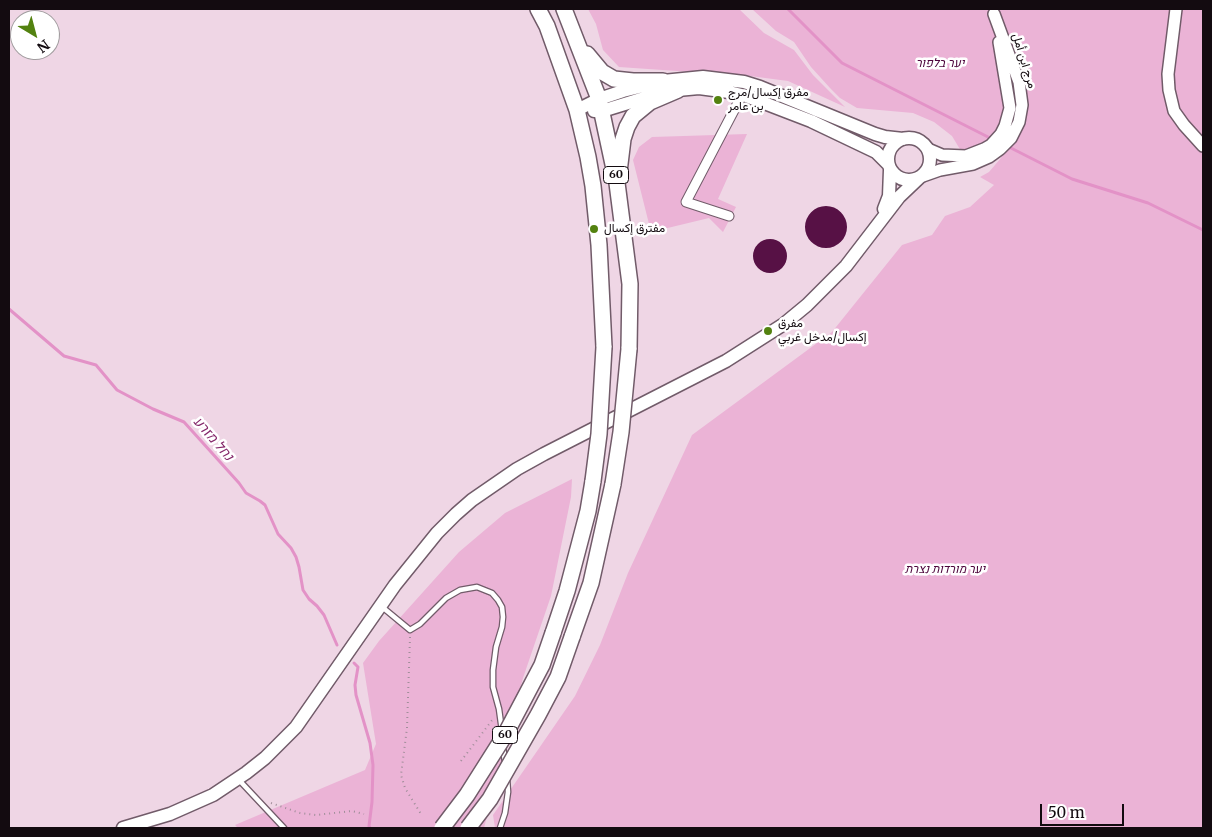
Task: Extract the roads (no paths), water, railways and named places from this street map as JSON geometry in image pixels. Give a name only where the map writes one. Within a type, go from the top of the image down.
[{"type":"highway","name":"60","points":[[442,828],[467,795],[505,735],[542,665],[553,634],[588,511],[599,434],[604,347],[599,244],[593,186],[577,110],[547,26],[538,9]]},
{"type":"highway","name":"60","points":[[468,828],[490,799],[538,716],[558,677],[591,583],[613,484],[621,432],[629,348],[630,284],[617,183],[600,105],[564,9]]},
{"type":"highway","points":[[574,35],[595,66],[608,75],[621,80],[663,81]]},
{"type":"highway","points":[[617,183],[622,139],[633,116],[650,102],[678,90]]},
{"type":"main road","points":[[123,828],[193,804],[213,795],[238,779],[264,758],[296,727],[380,606],[437,533],[472,500],[503,478],[544,454],[726,361],[763,338],[807,305],[828,284],[851,260],[898,197],[921,177],[930,164],[931,158],[928,149],[921,141],[914,138],[903,139],[875,134],[744,82],[703,77],[663,81],[600,105]]},
{"type":"main road","points":[[577,110],[678,90],[712,89],[742,95],[811,121],[866,147],[876,152],[901,179],[908,181],[921,177]]},
{"type":"main road","points":[[876,227],[889,196],[890,167],[888,155],[895,143],[903,139]]},
{"type":"street","points":[[1176,9],[1168,74],[1169,90],[1174,111],[1203,146]]},
{"type":"street","name":"مرج ابن أمل","points":[[928,149],[934,153],[950,156],[966,156],[991,145],[1005,126],[1010,108],[993,11]]},
{"type":"street","name":"مرج ابن أمل","points":[[921,177],[940,170],[972,164],[989,157],[1005,144],[1019,122],[1022,105],[1019,82],[993,11]]},
{"type":"street","points":[[729,216],[686,202],[742,95]]},
{"type":"lane","points":[[380,606],[410,630],[425,620],[446,598],[460,590],[477,587],[492,593],[502,607],[502,627],[492,670],[499,710],[508,792],[505,813],[500,828]]},
{"type":"lane","points":[[238,779],[284,828]]},
{"type":"waterway","points":[[788,9],[842,63],[992,139]]},
{"type":"waterway","points":[[1007,146],[1072,179],[1148,203],[1203,230]]},
{"type":"waterway","name":"נחל מזרע","points":[[9,309],[64,356],[96,365],[117,390],[153,409],[184,422],[246,493],[265,505],[278,534],[291,548],[296,557],[303,590],[324,615],[337,645]]},
{"type":"waterway","name":"נחל מזרע","points":[[354,663],[358,667],[355,685],[356,695],[370,743],[373,765],[370,828]]},
{"type":"place","name":"مفرق إكسال/مرج بن عامر","points":[[718,100]]},
{"type":"place","name":"مفترق إكسال","points":[[594,229]]},
{"type":"place","name":"مفرق إكسال/مدخل غربي","points":[[768,331]]},
{"type":"park label","name":"יער בלפור","points":[[940,64]]},
{"type":"park label","name":"יער מורדות נצרת","points":[[945,570]]}]
